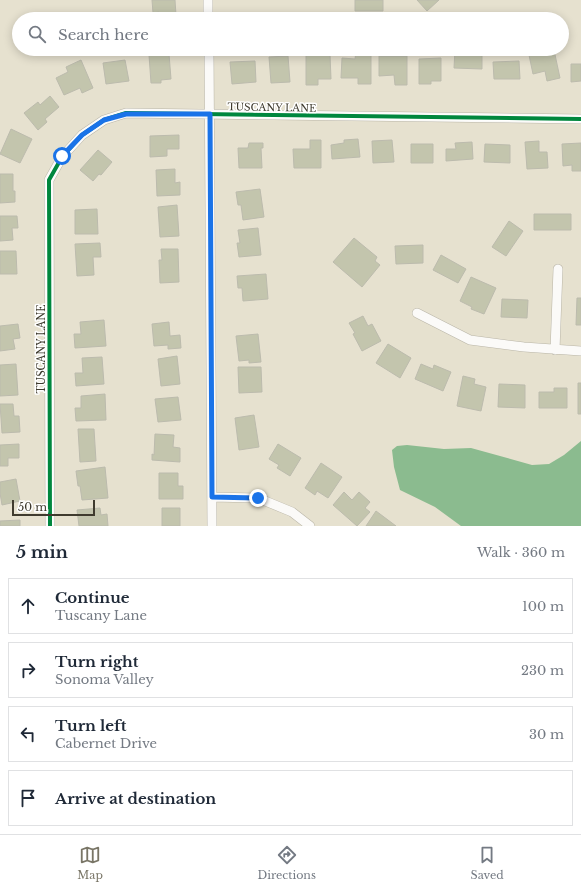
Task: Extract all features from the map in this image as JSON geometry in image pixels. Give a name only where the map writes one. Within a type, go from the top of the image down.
[{"type":"street","points":[[208,0],[208,12]]},
{"type":"street","points":[[209,56],[212,526]]},
{"type":"street","name":"TUSCANY LANE","points":[[50,526],[49,180],[62,156],[82,135],[104,120],[126,114],[581,119]]},
{"type":"street","points":[[555,350],[558,269]]},
{"type":"street","points":[[417,313],[470,340],[524,347],[581,351]]},
{"type":"street","points":[[212,497],[258,498],[292,512],[310,526]]},
{"type":"shaded area","points":[[581,441],[581,526],[461,526],[435,507],[400,490],[394,467],[392,450],[397,446],[407,445],[444,449],[471,448],[532,465],[549,464],[564,455]]},
{"type":"building","points":[[152,0],[175,0],[176,12],[153,12]]},
{"type":"building","points":[[355,0],[383,0],[383,11],[355,11]]},
{"type":"building","points":[[417,0],[439,0],[427,11]]},
{"type":"building","points":[[149,56],[169,56],[171,79],[161,80],[161,83],[151,83]]},
{"type":"building","points":[[288,56],[290,82],[271,83],[269,57]]},
{"type":"building","points":[[306,56],[330,56],[331,79],[318,79],[318,85],[306,85]]},
{"type":"building","points":[[355,56],[371,56],[371,84],[358,84],[358,78],[341,78],[342,58],[355,59]]},
{"type":"building","points":[[379,56],[407,56],[407,85],[395,85],[394,75],[379,76]]},
{"type":"building","points":[[455,56],[482,56],[482,69],[454,68]]},
{"type":"building","points":[[529,56],[555,56],[560,78],[547,81],[545,71],[533,74]]},
{"type":"building","points":[[441,58],[441,81],[431,81],[431,84],[419,84],[419,59]]},
{"type":"building","points":[[81,60],[93,88],[82,93],[80,88],[64,95],[56,78],[68,72],[66,67]]},
{"type":"building","points":[[125,60],[129,81],[106,84],[103,63]]},
{"type":"building","points":[[255,61],[256,82],[232,84],[230,62]]},
{"type":"building","points":[[519,61],[520,79],[494,79],[493,62]]},
{"type":"building","points":[[571,64],[581,64],[581,81],[571,82]]},
{"type":"building","points":[[50,96],[59,107],[45,119],[47,122],[38,130],[24,113],[38,102],[40,105]]},
{"type":"building","points":[[11,129],[32,139],[20,163],[0,154]]},
{"type":"building","points":[[179,135],[179,149],[167,149],[167,156],[150,157],[150,136]]},
{"type":"building","points":[[358,139],[360,157],[332,159],[331,145],[344,143],[344,140]]},
{"type":"building","points":[[310,140],[321,140],[321,168],[294,168],[293,149],[310,149]]},
{"type":"building","points":[[392,140],[394,162],[373,163],[372,141]]},
{"type":"building","points":[[539,141],[539,152],[547,152],[548,168],[527,169],[525,142]]},
{"type":"building","points":[[472,142],[473,159],[446,161],[446,149],[456,149],[455,143]]},
{"type":"building","points":[[249,143],[263,143],[263,148],[261,148],[262,168],[239,168],[238,148],[248,148]]},
{"type":"building","points":[[581,143],[581,171],[572,171],[572,165],[563,166],[562,144]]},
{"type":"building","points":[[411,144],[433,144],[433,163],[411,163]]},
{"type":"building","points":[[485,144],[510,145],[510,163],[484,162]]},
{"type":"building","points":[[98,150],[112,162],[101,175],[99,174],[93,181],[80,170]]},
{"type":"building","points":[[175,169],[175,183],[180,182],[180,195],[157,196],[156,170]]},
{"type":"building","points":[[0,174],[13,174],[13,191],[15,191],[15,202],[0,203]]},
{"type":"building","points":[[260,189],[264,217],[243,220],[241,205],[238,205],[236,192]]},
{"type":"building","points":[[177,205],[179,236],[160,237],[158,207]]},
{"type":"building","points":[[97,209],[98,234],[75,234],[75,210]]},
{"type":"building","points":[[534,214],[571,214],[571,230],[534,230]]},
{"type":"building","points":[[0,216],[17,216],[18,228],[12,228],[13,240],[0,241]]},
{"type":"building","points":[[509,221],[523,231],[506,256],[492,247]]},
{"type":"building","points":[[258,228],[261,255],[239,257],[237,243],[240,243],[238,230]]},
{"type":"building","points":[[354,238],[377,257],[375,261],[380,265],[362,287],[333,262]]},
{"type":"building","points":[[100,243],[101,257],[93,257],[94,275],[77,276],[75,244]]},
{"type":"building","points":[[423,245],[423,263],[396,264],[395,246]]},
{"type":"building","points":[[161,249],[178,249],[179,282],[160,283],[159,260],[162,260]]},
{"type":"building","points":[[0,251],[16,251],[17,274],[0,274]]},
{"type":"building","points":[[441,255],[466,269],[458,283],[433,270]]},
{"type":"building","points":[[266,274],[268,299],[243,301],[242,288],[238,288],[237,276]]},
{"type":"building","points":[[471,277],[496,288],[484,314],[471,309],[472,307],[460,301]]},
{"type":"building","points":[[577,298],[581,298],[581,325],[576,325]]},
{"type":"building","points":[[502,299],[528,300],[527,318],[501,317]]},
{"type":"building","points":[[363,316],[368,326],[372,324],[381,341],[362,351],[353,334],[355,333],[349,323]]},
{"type":"building","points":[[104,320],[106,346],[75,348],[74,334],[81,334],[80,322]]},
{"type":"building","points":[[169,322],[170,336],[180,335],[181,348],[168,349],[168,345],[154,346],[152,324]]},
{"type":"building","points":[[18,324],[20,338],[13,339],[15,349],[0,351],[0,326]]},
{"type":"building","points":[[258,334],[261,362],[249,363],[249,360],[239,361],[236,336]]},
{"type":"building","points":[[388,344],[411,358],[400,378],[376,363]]},
{"type":"building","points":[[177,356],[180,384],[161,386],[158,359]]},
{"type":"building","points":[[102,357],[104,384],[76,386],[75,373],[83,373],[82,358]]},
{"type":"building","points":[[16,364],[18,395],[0,396],[0,365]]},
{"type":"building","points":[[421,364],[433,369],[434,365],[451,372],[443,391],[415,379]]},
{"type":"building","points":[[238,367],[261,367],[262,392],[239,393]]},
{"type":"building","points":[[463,376],[475,379],[474,384],[486,387],[481,411],[457,406]]},
{"type":"building","points":[[578,383],[581,383],[581,414],[578,414]]},
{"type":"building","points":[[499,384],[525,385],[525,408],[498,407]]},
{"type":"building","points":[[554,388],[567,388],[567,408],[539,408],[539,392],[554,392]]},
{"type":"building","points":[[105,394],[106,420],[76,421],[75,408],[81,408],[81,396]]},
{"type":"building","points":[[178,397],[181,420],[158,422],[155,399]]},
{"type":"building","points":[[0,404],[13,404],[14,416],[19,416],[20,432],[2,433]]},
{"type":"building","points":[[254,415],[259,447],[239,450],[235,418]]},
{"type":"building","points":[[78,429],[94,429],[96,461],[80,462]]},
{"type":"building","points":[[155,434],[174,435],[173,447],[180,448],[180,462],[152,460],[152,454],[154,455]]},
{"type":"building","points":[[19,444],[19,458],[8,458],[8,466],[0,466],[0,445]]},
{"type":"building","points":[[278,444],[301,458],[290,476],[277,468],[279,465],[269,459]]},
{"type":"building","points":[[321,463],[342,477],[328,498],[317,491],[315,495],[305,488]]},
{"type":"building","points":[[105,467],[108,498],[82,500],[76,471]]},
{"type":"building","points":[[159,473],[178,473],[178,486],[183,486],[183,499],[159,499]]},
{"type":"building","points":[[16,479],[20,501],[2,505],[0,482]]},
{"type":"building","points":[[344,492],[352,500],[359,492],[370,502],[365,508],[370,512],[357,526],[333,505]]},
{"type":"building","points":[[100,508],[101,515],[107,514],[108,526],[79,526],[77,510]]},
{"type":"building","points":[[162,508],[180,508],[180,526],[162,526]]},
{"type":"building","points":[[376,511],[396,526],[366,526]]},
{"type":"building","points":[[20,520],[20,526],[0,526],[0,521]]},
{"type":"cycle path","points":[[50,526],[49,180],[62,157],[82,135],[104,120],[126,113],[581,119]]},
{"type":"route","points":[[62,156],[82,135],[104,120],[126,114],[210,114],[212,497],[258,498]]}]
